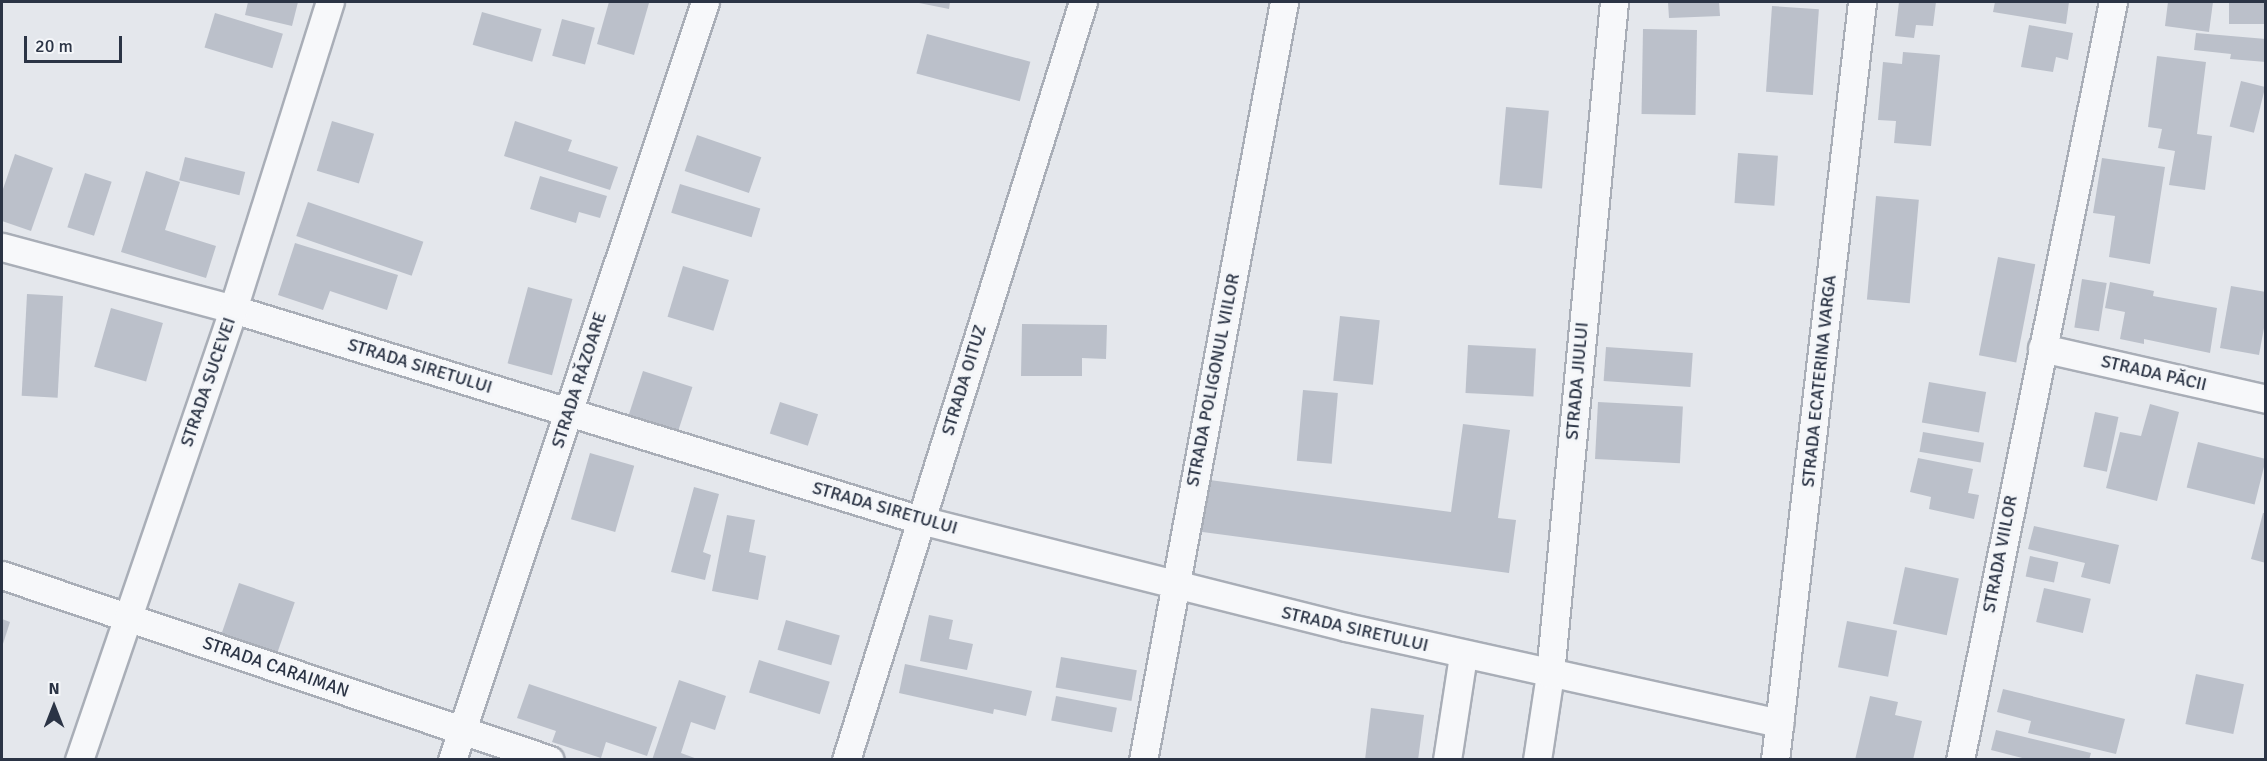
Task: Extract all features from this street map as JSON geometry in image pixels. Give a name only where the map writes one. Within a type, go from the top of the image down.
[{"type":"street","name":"STRADA SUCEVEI","points":[[79,759],[233,309],[330,2]]},
{"type":"street","name":"STRADA RĂZOARE","points":[[452,759],[705,2]]},
{"type":"street","name":"STRADA OITUZ","points":[[846,759],[1083,2]]},
{"type":"street","name":"STRADA POLIGONUL VIILOR","points":[[1143,759],[1284,2]]},
{"type":"street","name":"STRADA JIULUI","points":[[1538,759],[1550,674],[1614,2]]},
{"type":"street","name":"STRADA ECATERINA VARGA","points":[[1775,759],[1862,2]]},
{"type":"street","name":"STRADA VIILOR","points":[[1960,759],[2113,2]]},
{"type":"street","name":"STRADA SIRETULUI","points":[[2,247],[233,309],[920,520],[1175,586],[1464,655],[1780,723]]},
{"type":"street","name":"STRADA PĂCII","points":[[2042,348],[2265,399]]},
{"type":"street","name":"STRADA CARAIMAN","points":[[2,575],[550,759]]},
{"type":"street","points":[[1447,759],[1464,655]]},
{"type":"building","points":[[248,2],[298,2],[292,26],[245,15]]},
{"type":"building","points":[[609,2],[649,3],[634,55],[597,44]]},
{"type":"building","points":[[914,2],[950,2],[949,9]]},
{"type":"building","points":[[1668,2],[1719,2],[1720,16],[1669,18]]},
{"type":"building","points":[[1899,2],[1936,2],[1933,26],[1916,25],[1914,38],[1895,36]]},
{"type":"building","points":[[1995,2],[2069,2],[2066,24],[1993,12]]},
{"type":"building","points":[[2168,2],[2213,2],[2209,32],[2165,26]]},
{"type":"building","points":[[2229,2],[2266,2],[2266,24],[2229,24]]},
{"type":"building","points":[[1772,6],[1819,9],[1813,95],[1766,92]]},
{"type":"building","points":[[482,12],[542,29],[532,62],[473,45]]},
{"type":"building","points":[[215,13],[283,34],[272,68],[204,47]]},
{"type":"building","points":[[562,19],[595,28],[585,65],[552,56]]},
{"type":"building","points":[[2029,25],[2073,33],[2068,60],[2056,57],[2053,72],[2021,67]]},
{"type":"building","points":[[1643,29],[1697,30],[1696,115],[1642,114]]},
{"type":"building","points":[[2196,33],[2266,39],[2266,62],[2230,59],[2231,54],[2194,50]]},
{"type":"building","points":[[927,34],[1030,62],[1020,101],[916,74]]},
{"type":"building","points":[[1903,52],[1940,55],[1931,146],[1894,143],[1896,121],[1878,120],[1883,62],[1902,64]]},
{"type":"building","points":[[2157,56],[2206,62],[2197,134],[2212,136],[2205,190],[2169,185],[2175,151],[2158,148],[2162,129],[2148,127]]},
{"type":"building","points":[[2241,81],[2265,87],[2254,133],[2230,127]]},
{"type":"building","points":[[1506,107],[1549,111],[1542,188],[1499,185]]},
{"type":"building","points":[[332,121],[374,134],[359,184],[317,171]]},
{"type":"building","points":[[515,121],[572,140],[568,151],[618,167],[610,190],[504,156]]},
{"type":"building","points":[[697,135],[761,157],[749,193],[685,171]]},
{"type":"building","points":[[1738,153],[1778,156],[1774,206],[1735,203]]},
{"type":"building","points":[[15,154],[53,168],[31,231],[2,221],[2,192]]},
{"type":"building","points":[[185,157],[245,172],[239,195],[179,180]]},
{"type":"building","points":[[2102,158],[2165,167],[2150,264],[2109,257],[2115,216],[2093,213]]},
{"type":"building","points":[[146,171],[180,182],[165,230],[216,246],[206,278],[121,252]]},
{"type":"building","points":[[85,173],[112,182],[94,236],[67,227]]},
{"type":"building","points":[[540,176],[607,196],[600,218],[579,212],[576,223],[530,209]]},
{"type":"building","points":[[680,184],[760,209],[752,237],[671,213]]},
{"type":"building","points":[[1876,196],[1919,200],[1910,303],[1867,300]]},
{"type":"building","points":[[308,202],[423,242],[412,276],[296,236]]},
{"type":"building","points":[[295,243],[398,275],[387,310],[330,291],[323,310],[278,295]]},
{"type":"building","points":[[1998,257],[2035,264],[2016,362],[1979,355]]},
{"type":"building","points":[[683,266],[729,280],[713,331],[668,317]]},
{"type":"building","points":[[2082,279],[2107,283],[2099,331],[2074,327]]},
{"type":"building","points":[[2110,282],[2154,291],[2153,296],[2217,308],[2210,353],[2144,339],[2144,344],[2120,339],[2125,312],[2105,308]]},
{"type":"building","points":[[2231,286],[2266,292],[2266,317],[2259,355],[2220,348]]},
{"type":"building","points":[[528,287],[572,299],[552,375],[508,363]]},
{"type":"building","points":[[27,294],[63,296],[58,398],[22,396]]},
{"type":"building","points":[[111,308],[163,323],[146,382],[94,367]]},
{"type":"building","points":[[1340,316],[1380,320],[1373,385],[1333,381]]},
{"type":"building","points":[[1022,324],[1107,325],[1106,359],[1082,358],[1082,376],[1021,376]]},
{"type":"building","points":[[1468,345],[1536,349],[1533,396],[1465,393]]},
{"type":"building","points":[[1606,347],[1693,353],[1690,387],[1604,381]]},
{"type":"building","points":[[643,371],[692,387],[676,437],[627,420]]},
{"type":"building","points":[[1929,382],[1986,392],[1979,432],[1922,422]]},
{"type":"building","points":[[1303,390],[1338,393],[1332,464],[1297,461]]},
{"type":"building","points":[[780,402],[818,414],[808,446],[770,433]]},
{"type":"building","points":[[1598,402],[1683,406],[1680,463],[1595,459]]},
{"type":"building","points":[[2150,404],[2179,412],[2157,501],[2106,488],[2120,432],[2141,436]]},
{"type":"building","points":[[2095,412],[2118,417],[2107,472],[2083,467]]},
{"type":"building","points":[[1463,424],[1510,430],[1498,518],[1516,520],[1509,573],[1195,531],[1202,479],[1451,512]]},
{"type":"building","points":[[1923,432],[1984,443],[1981,462],[1920,452]]},
{"type":"building","points":[[2198,442],[2266,459],[2255,505],[2187,488]]},
{"type":"building","points":[[590,453],[634,466],[615,532],[571,519]]},
{"type":"building","points":[[1918,458],[1973,469],[1968,493],[1979,495],[1974,519],[1929,509],[1931,497],[1910,492]]},
{"type":"building","points":[[694,487],[719,494],[703,552],[711,555],[705,580],[671,572]]},
{"type":"building","points":[[2263,513],[2266,513],[2266,563],[2251,559]]},
{"type":"building","points":[[727,515],[755,520],[749,552],[766,556],[758,600],[712,591]]},
{"type":"building","points":[[2034,526],[2119,545],[2110,584],[2081,577],[2085,563],[2028,549]]},
{"type":"building","points":[[2030,556],[2058,562],[2054,583],[2026,577]]},
{"type":"building","points":[[1905,567],[1959,578],[1947,635],[1893,624]]},
{"type":"building","points":[[239,583],[295,602],[275,659],[219,640]]},
{"type":"building","points":[[2044,588],[2091,599],[2083,633],[2036,622]]},
{"type":"building","points":[[929,615],[953,620],[949,639],[973,644],[967,670],[920,661]]},
{"type":"building","points":[[2,619],[10,622],[2,647]]},
{"type":"building","points":[[786,620],[840,635],[831,665],[777,650]]},
{"type":"building","points":[[1847,621],[1897,631],[1888,677],[1838,667]]},
{"type":"building","points":[[1061,657],[1137,670],[1131,701],[1056,688]]},
{"type":"building","points":[[759,660],[830,682],[820,714],[749,693]]},
{"type":"building","points":[[905,664],[1032,691],[1026,716],[994,709],[993,714],[899,693]]},
{"type":"building","points":[[2196,674],[2244,684],[2233,734],[2185,724]]},
{"type":"building","points":[[679,680],[726,696],[715,730],[691,722],[681,753],[700,760],[652,760]]},
{"type":"building","points":[[529,684],[657,727],[647,756],[606,742],[601,758],[552,742],[556,731],[517,718]]},
{"type":"building","points":[[2003,689],[2125,719],[2116,754],[2028,733],[2031,721],[1997,712]]},
{"type":"building","points":[[1056,696],[1117,708],[1112,732],[1051,721]]},
{"type":"building","points":[[1870,696],[1898,702],[1895,715],[1922,721],[1913,760],[1855,760]]},
{"type":"building","points":[[1371,708],[1424,715],[1418,760],[1365,760]]},
{"type":"building","points":[[1996,730],[2091,753],[2089,760],[2030,760],[1991,750]]}]
